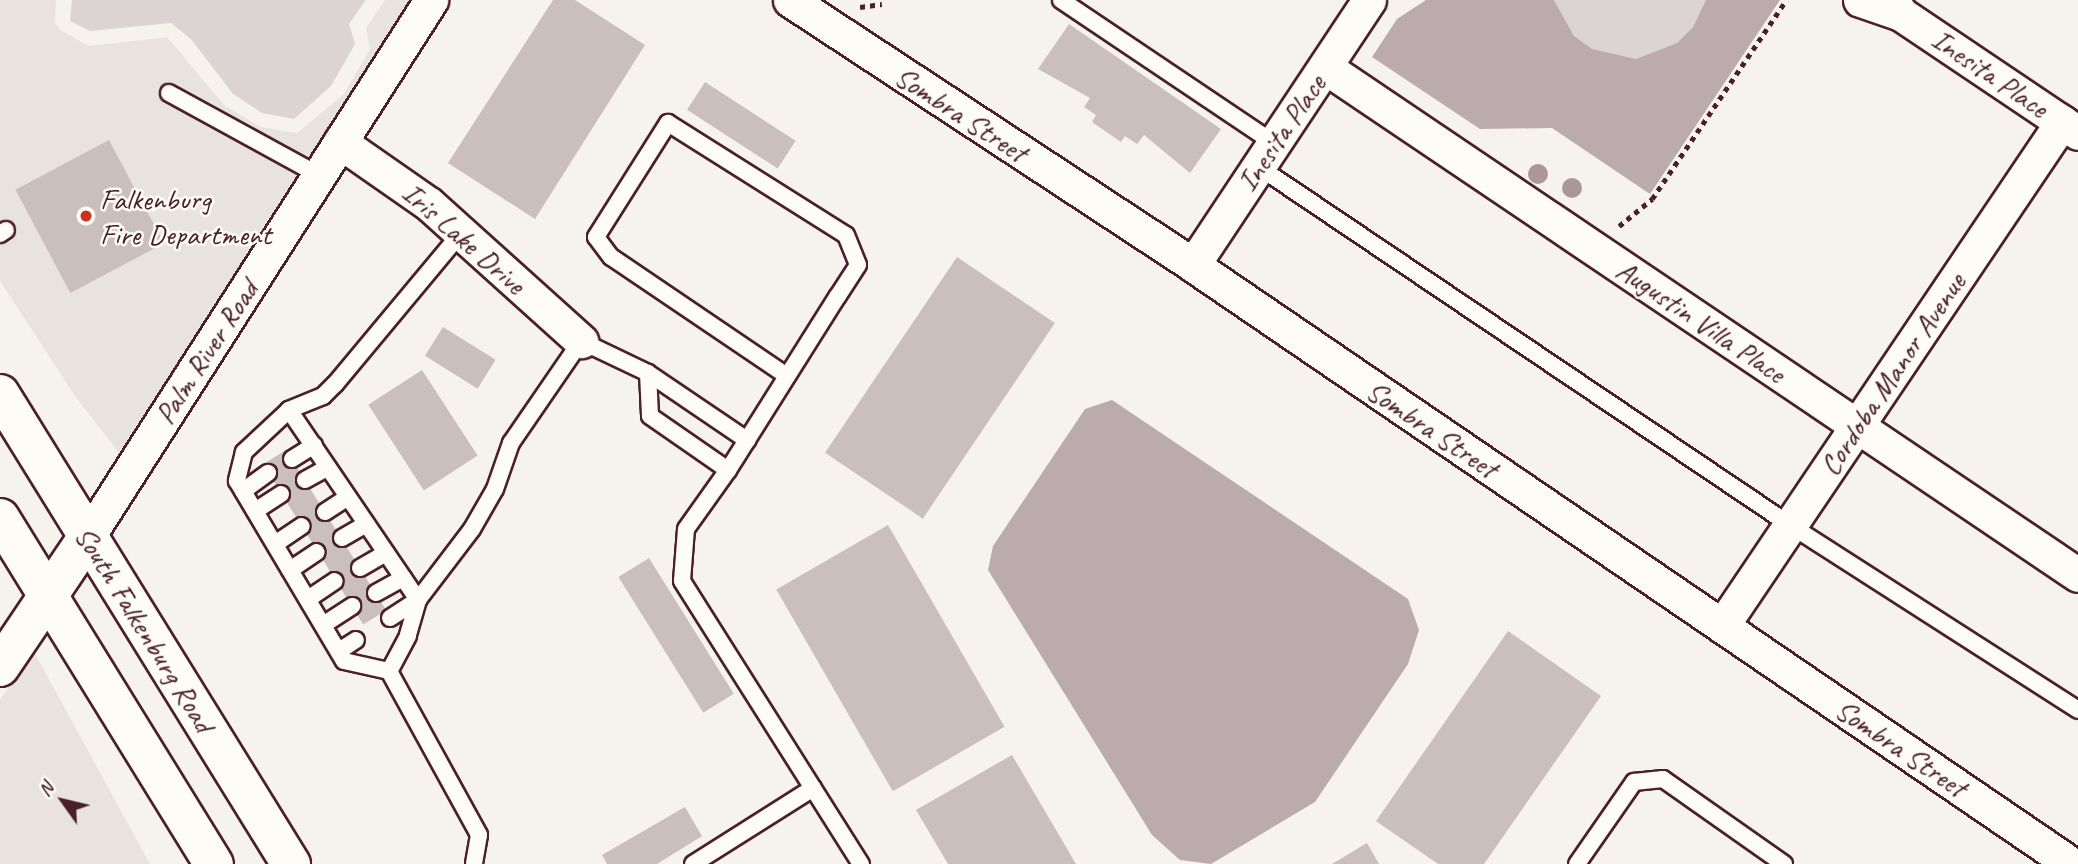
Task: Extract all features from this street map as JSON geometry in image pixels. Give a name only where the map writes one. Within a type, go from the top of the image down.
[{"type":"street","name":"Palm River Road","points":[[0,667],[87,538],[431,0]]},
{"type":"street","name":"Inesita Place","points":[[1193,265],[1369,0]]},
{"type":"street","name":"Inesita Place","points":[[1860,0],[1897,7],[2070,127]]},
{"type":"street","name":"Sombra Street","points":[[796,2],[1193,265],[2071,864]]},
{"type":"street","name":"Augustin Villa Place","points":[[1325,66],[2078,575]]},
{"type":"street","name":"Cordoba Manor Avenue","points":[[1722,626],[1857,425],[2070,127]]},
{"type":"street","name":"Iris Lake Drive","points":[[340,142],[392,176],[461,233],[581,341]]},
{"type":"street","name":"South Falkenburg Road","points":[[0,394],[291,864]]},
{"type":"street","points":[[0,518],[214,864]]},
{"type":"lane","points":[[1061,0],[1266,155],[1790,524],[2078,710]]},
{"type":"lane","points":[[169,93],[319,175]]},
{"type":"lane","points":[[787,376],[611,257],[596,237],[668,123],[846,235],[858,265],[728,470],[686,529],[682,581],[861,864]]},
{"type":"lane","points":[[461,233],[335,384],[323,396],[289,410],[244,452],[237,481],[344,661],[388,671],[479,835],[474,864]]},
{"type":"lane","points":[[390,618],[418,600],[472,529],[495,489],[511,443],[581,341],[648,373],[747,440]]},
{"type":"lane","points":[[648,373],[650,416],[728,470]]},
{"type":"lane","points":[[289,410],[418,600],[408,636],[388,671]]},
{"type":"lane","points":[[292,459],[314,446]]},
{"type":"lane","points":[[305,480],[328,467]]},
{"type":"lane","points":[[243,491],[268,473]]},
{"type":"lane","points":[[255,511],[281,494]]},
{"type":"lane","points":[[325,512],[348,497]]},
{"type":"lane","points":[[342,538],[366,524]]},
{"type":"lane","points":[[275,544],[302,526]]},
{"type":"lane","points":[[290,570],[317,552]]},
{"type":"lane","points":[[360,568],[386,553]]},
{"type":"lane","points":[[376,593],[403,578]]},
{"type":"lane","points":[[307,598],[335,581]]},
{"type":"lane","points":[[323,625],[352,606]]},
{"type":"lane","points":[[339,651],[356,640]]},
{"type":"lane","points":[[1577,864],[1634,782],[1663,779],[1784,864]]},
{"type":"lane","points":[[693,864],[813,788]]},
{"type":"path","points":[[1601,253],[1620,226],[1652,199],[1786,0]]},
{"type":"shaded area","points":[[0,0],[56,0],[55,23],[60,30],[89,46],[167,37],[225,106],[261,127],[297,133],[344,94],[370,49],[366,28],[385,0],[409,0],[119,453],[75,396],[0,281]]},
{"type":"shaded area","points":[[72,0],[366,0],[349,24],[355,44],[331,86],[294,119],[262,113],[233,94],[191,39],[171,23],[90,31],[70,21]]},
{"type":"shaded area","points":[[1426,0],[1554,0],[1574,36],[1592,49],[1636,59],[1677,43],[1693,27],[1706,0],[1780,0],[1650,194],[1552,128],[1480,129],[1372,57],[1397,19]]},
{"type":"shaded area","points":[[1554,0],[1706,0],[1693,27],[1677,43],[1636,59],[1592,50],[1574,36]]},
{"type":"shaded area","points":[[1112,400],[1408,599],[1419,630],[1408,664],[1315,802],[1211,864],[1180,860],[1152,835],[988,570],[993,546],[1085,409]]},
{"type":"shaded area","points":[[33,650],[150,864],[0,864],[0,700]]},
{"type":"building","points":[[553,0],[575,0],[645,45],[535,219],[448,163]]},
{"type":"building","points":[[1069,24],[1221,129],[1190,173],[1144,135],[1137,144],[1125,136],[1121,142],[1092,122],[1096,115],[1084,107],[1090,98],[1038,69]]},
{"type":"building","points":[[705,82],[796,141],[778,168],[687,110]]},
{"type":"building","points":[[109,140],[164,243],[70,293],[15,190]]},
{"type":"building","points":[[957,257],[1055,323],[923,519],[825,453]]},
{"type":"building","points":[[443,327],[496,360],[478,389],[425,356]]},
{"type":"building","points":[[422,370],[478,456],[424,490],[368,405]]},
{"type":"building","points":[[286,450],[386,610],[363,625],[263,464]]},
{"type":"building","points":[[888,525],[1004,727],[893,791],[776,590]]},
{"type":"building","points":[[649,558],[734,694],[703,713],[618,577]]},
{"type":"building","points":[[1508,631],[1601,696],[1484,864],[1438,864],[1376,821]]},
{"type":"building","points":[[1012,755],[1076,864],[948,864],[916,810]]},
{"type":"building","points":[[685,807],[702,836],[657,864],[607,864],[602,855]]},
{"type":"building","points":[[1367,843],[1379,864],[1332,864]]},
{"type":"place","name":"Falkenburg Fire Department","points":[[86,216]]}]
